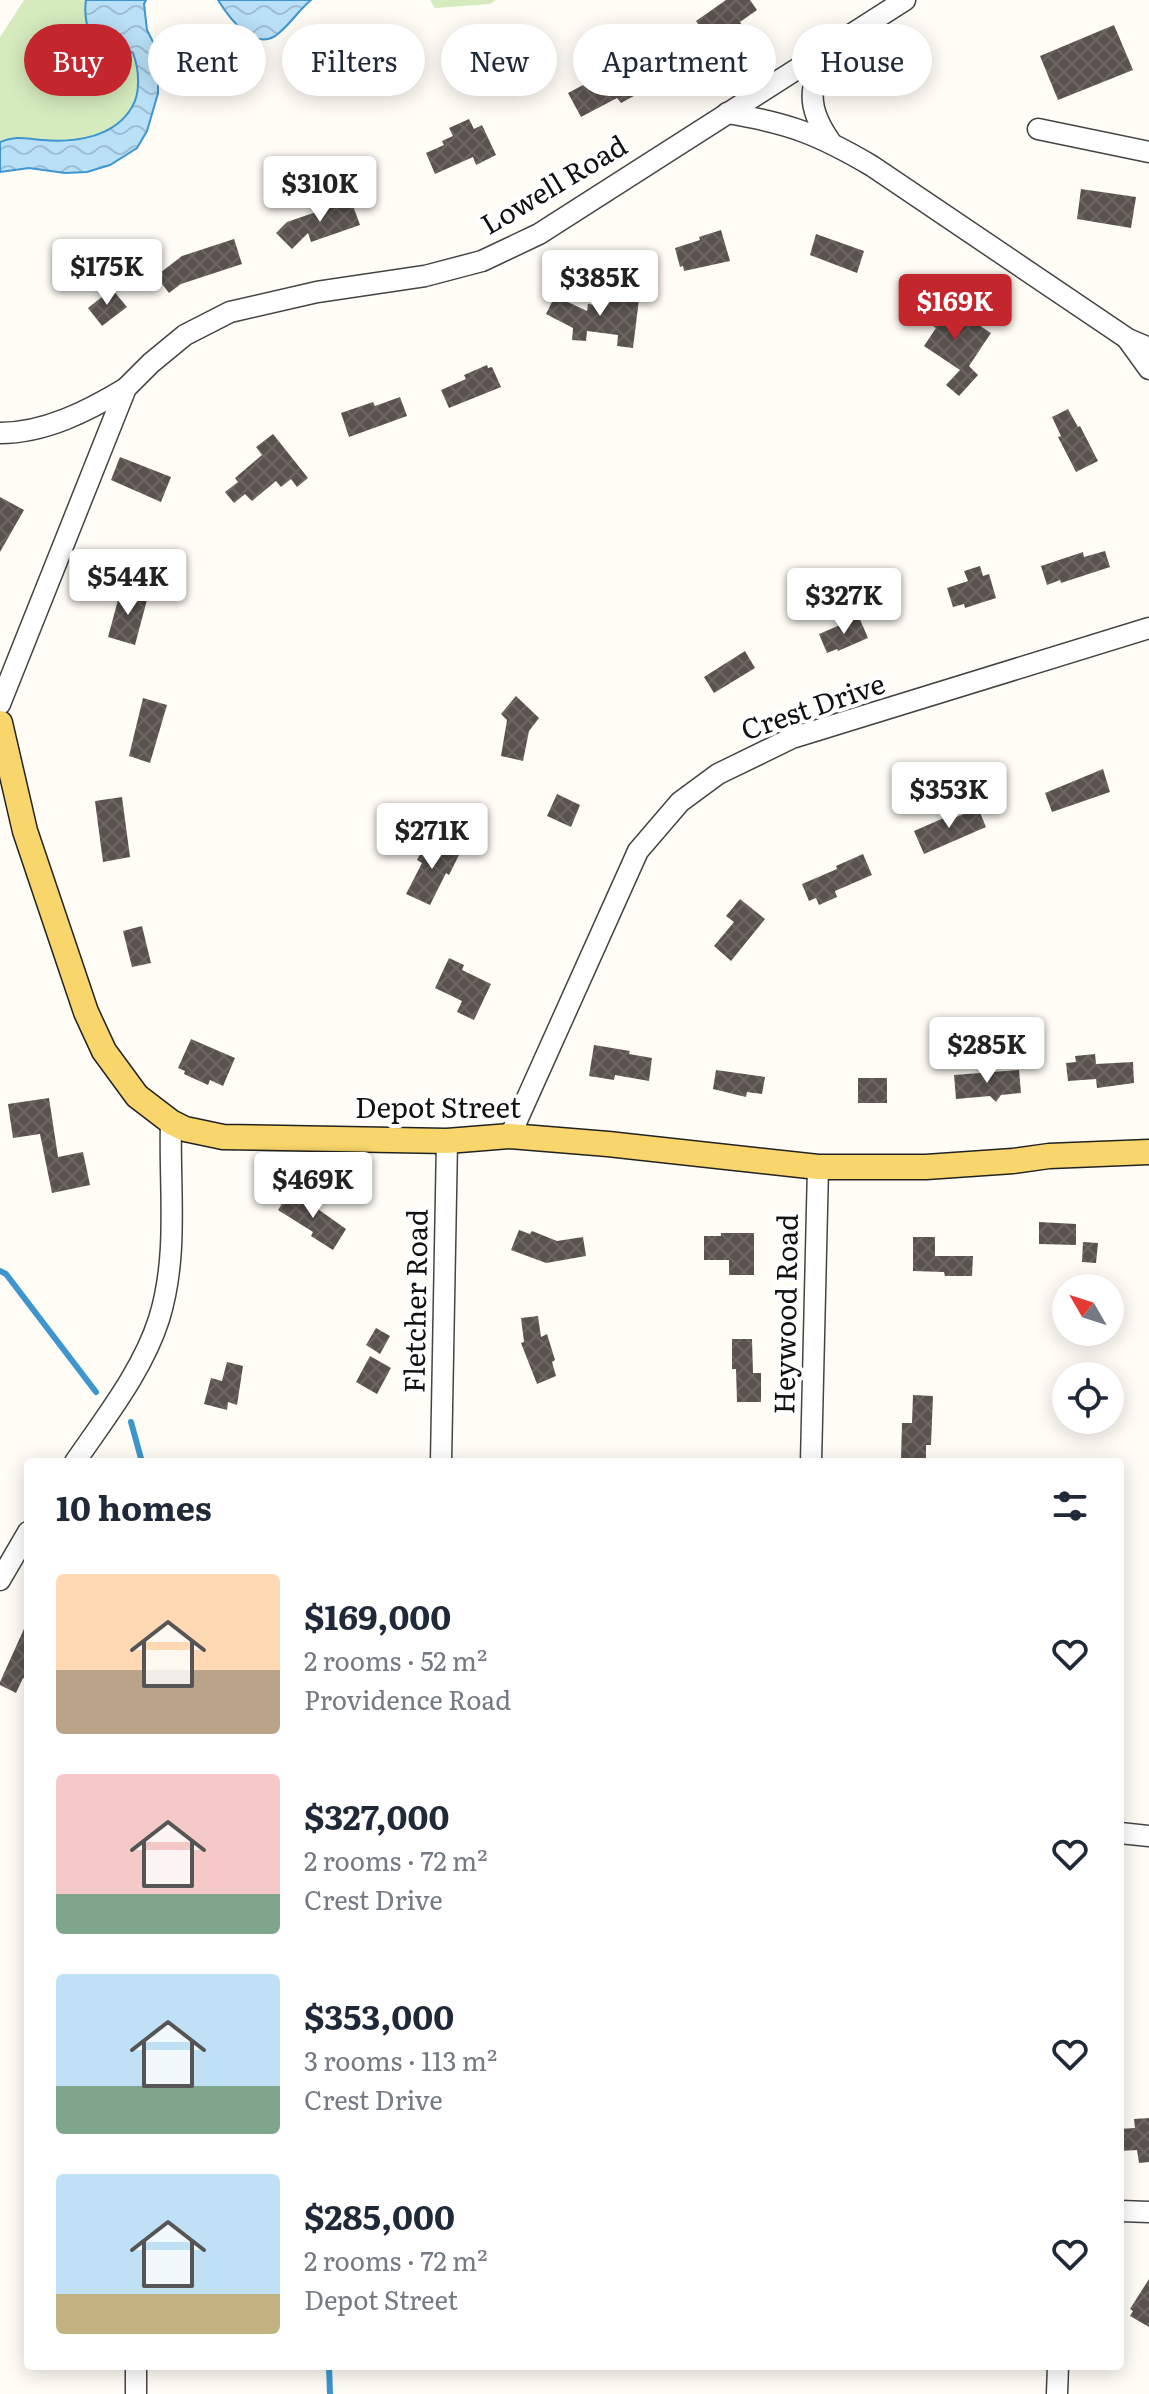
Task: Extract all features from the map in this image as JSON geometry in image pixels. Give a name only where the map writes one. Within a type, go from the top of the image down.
[{"type":"main road","name":"Depot Street","points":[[0,723],[25,831],[86,1012],[104,1051],[137,1096],[185,1129],[223,1137],[447,1141],[510,1136],[818,1167],[926,1167],[1049,1156],[1149,1152]]},
{"type":"street","name":"Lowell Road","points":[[866,24],[905,0]]},
{"type":"street","name":"Lowell Road","points":[[0,704],[126,388],[185,335],[230,312],[317,292],[425,276],[482,261],[539,234],[792,71]]},
{"type":"street","points":[[811,96],[815,118],[830,141]]},
{"type":"street","points":[[727,113],[779,122],[830,141],[872,166],[1128,339],[1149,348]]},
{"type":"street","points":[[1038,129],[1149,152]]},
{"type":"street","points":[[1128,339],[1149,369]]},
{"type":"street","points":[[0,433],[22,432],[47,425],[126,388]]},
{"type":"street","name":"Crest Drive","points":[[510,1136],[638,851],[680,802],[718,774],[792,738],[1149,628]]},
{"type":"street","points":[[78,1458],[140,1360],[159,1320],[171,1242],[171,1122]]},
{"type":"street","name":"Fletcher Road","points":[[441,1458],[447,1141]]},
{"type":"street","name":"Heywood Road","points":[[811,1458],[818,1167]]},
{"type":"street","points":[[0,1580],[24,1539]]},
{"type":"street","points":[[1124,1833],[1149,1836]]},
{"type":"street","points":[[1124,2211],[1149,2212]]},
{"type":"street","points":[[136,2370],[136,2394]]},
{"type":"street","points":[[1057,2394],[1058,2370]]},
{"type":"green space","points":[[24,0],[86,0],[85,4],[101,24],[24,24],[24,96],[132,96],[132,51],[138,87],[132,107],[115,126],[93,136],[56,140],[16,138],[0,142],[0,37]]},
{"type":"green space","points":[[430,0],[496,0],[490,4],[435,8]]},
{"type":"water","points":[[86,0],[146,0],[148,96],[157,96],[147,131],[137,148],[110,165],[87,172],[65,173],[29,168],[0,172],[0,142],[16,138],[55,141],[93,136],[115,125],[132,107],[138,80],[132,52],[132,24],[87,24]]},
{"type":"water","points":[[218,0],[311,0],[288,24],[282,24],[279,33],[270,38],[266,38],[266,24],[236,24]]},
{"type":"building","points":[[726,0],[750,0],[757,10],[741,24],[698,24],[696,21]]},
{"type":"building","points":[[1114,25],[1133,70],[1058,100],[1040,56]]},
{"type":"building","points":[[573,90],[573,96],[634,96],[621,103],[617,98],[581,117],[568,93]]},
{"type":"building","points":[[469,119],[474,129],[482,125],[496,155],[476,165],[473,157],[435,174],[426,153],[444,145],[442,141],[453,136],[449,128]]},
{"type":"building","points":[[1081,189],[1136,197],[1131,228],[1077,219]]},
{"type":"building","points":[[351,200],[360,225],[311,242],[308,233],[292,249],[276,233],[287,222]]},
{"type":"building","points":[[721,230],[730,261],[684,271],[683,266],[680,267],[675,248]]},
{"type":"building","points":[[816,234],[864,251],[857,273],[810,255]]},
{"type":"building","points":[[234,239],[242,264],[181,284],[169,293],[156,276],[182,256]]},
{"type":"building","points":[[112,289],[127,307],[102,326],[88,308]]},
{"type":"building","points":[[603,295],[639,299],[633,348],[617,346],[618,335],[587,331],[586,341],[572,340],[573,328],[546,314],[555,296],[587,311],[588,304],[602,306]]},
{"type":"building","points":[[933,300],[944,308],[947,304],[991,333],[969,366],[978,375],[959,396],[946,385],[960,370],[924,346],[936,328],[921,318]]},
{"type":"building","points":[[487,365],[488,368],[492,367],[501,387],[449,408],[441,390]]},
{"type":"building","points":[[400,397],[407,416],[349,437],[341,413]]},
{"type":"building","points":[[1068,409],[1098,461],[1076,472],[1058,437],[1061,436],[1052,417]]},
{"type":"building","points":[[273,434],[308,478],[297,487],[291,479],[281,487],[276,481],[252,501],[245,494],[234,503],[225,492],[238,482],[235,478],[262,455],[256,447]]},
{"type":"building","points":[[120,457],[171,477],[161,502],[111,480]]},
{"type":"building","points":[[0,497],[24,510],[0,552]]},
{"type":"building","points":[[1105,551],[1110,567],[1047,585],[1041,566],[1083,552],[1084,557]]},
{"type":"building","points":[[980,566],[983,576],[989,574],[996,598],[965,608],[964,604],[953,607],[947,588],[968,581],[964,571]]},
{"type":"building","points":[[121,589],[148,596],[135,645],[108,637]]},
{"type":"building","points":[[859,617],[868,638],[827,653],[819,634]]},
{"type":"building","points":[[745,651],[755,668],[714,693],[704,677]]},
{"type":"building","points":[[516,696],[539,718],[529,731],[523,761],[501,756],[507,720],[501,714]]},
{"type":"building","points":[[143,698],[167,705],[150,763],[129,756]]},
{"type":"building","points":[[1103,769],[1110,792],[1052,812],[1045,793]]},
{"type":"building","points":[[557,794],[580,805],[571,827],[547,816]]},
{"type":"building","points":[[122,797],[130,857],[103,862],[95,801]]},
{"type":"building","points":[[978,808],[986,827],[924,854],[914,831]]},
{"type":"building","points":[[428,839],[459,855],[430,905],[406,894],[422,863],[417,860]]},
{"type":"building","points":[[863,854],[872,875],[835,891],[837,897],[819,905],[816,898],[809,901],[802,884]]},
{"type":"building","points":[[740,899],[765,919],[731,961],[714,946],[734,922],[726,916]]},
{"type":"building","points":[[142,926],[151,963],[132,967],[123,931]]},
{"type":"building","points":[[449,958],[464,965],[462,970],[491,984],[474,1020],[457,1012],[462,1001],[435,988]]},
{"type":"building","points":[[191,1039],[235,1058],[223,1086],[210,1080],[208,1085],[178,1068]]},
{"type":"building","points":[[594,1045],[652,1058],[649,1081],[615,1075],[614,1080],[589,1076]]},
{"type":"building","points":[[1095,1054],[1096,1064],[1133,1062],[1134,1083],[1097,1088],[1096,1079],[1068,1081],[1066,1063],[1076,1062],[1075,1056]]},
{"type":"building","points":[[716,1070],[765,1077],[762,1094],[747,1092],[746,1097],[713,1089]]},
{"type":"building","points":[[1019,1070],[1021,1093],[1001,1095],[996,1102],[990,1096],[956,1099],[954,1075]]},
{"type":"building","points":[[858,1078],[887,1078],[887,1103],[858,1103]]},
{"type":"building","points":[[49,1098],[58,1157],[83,1152],[90,1185],[52,1193],[40,1134],[13,1138],[8,1104]]},
{"type":"building","points":[[291,1190],[346,1229],[333,1250],[311,1236],[313,1232],[278,1210]]},
{"type":"building","points":[[1039,1222],[1076,1224],[1076,1245],[1039,1244]]},
{"type":"building","points":[[519,1230],[530,1234],[532,1231],[557,1241],[583,1237],[586,1256],[546,1263],[511,1250]]},
{"type":"building","points":[[721,1233],[754,1233],[754,1275],[729,1275],[729,1260],[704,1260],[704,1236],[721,1236]]},
{"type":"building","points":[[913,1237],[935,1237],[935,1256],[973,1256],[972,1276],[913,1271]]},
{"type":"building","points":[[1083,1242],[1098,1243],[1096,1263],[1082,1262]]},
{"type":"building","points":[[538,1316],[541,1337],[547,1334],[555,1360],[552,1362],[556,1376],[537,1384],[521,1343],[524,1342],[521,1318]]},
{"type":"building","points":[[376,1328],[390,1336],[380,1354],[366,1345]]},
{"type":"building","points":[[732,1339],[752,1339],[753,1373],[761,1373],[761,1402],[737,1402]]},
{"type":"building","points":[[370,1356],[391,1368],[377,1394],[356,1382]]},
{"type":"building","points":[[227,1362],[243,1366],[237,1405],[228,1402],[227,1410],[204,1404],[211,1378],[222,1381]]},
{"type":"building","points":[[913,1395],[933,1396],[931,1445],[926,1445],[926,1458],[901,1458],[902,1423],[912,1423]]},
{"type":"building","points":[[24,1629],[24,1678],[16,1693],[0,1685]]},
{"type":"building","points":[[1149,2118],[1149,2162],[1139,2163],[1137,2150],[1124,2151],[1124,2129],[1135,2128],[1134,2119]]},
{"type":"building","points":[[1149,2279],[1149,2327],[1130,2316],[1133,2311],[1130,2309]]},
{"type":"waterway","points":[[0,1271],[6,1274],[96,1392]]},
{"type":"waterway","points":[[131,1422],[141,1458]]},
{"type":"waterway","points":[[329,2370],[330,2394]]}]
